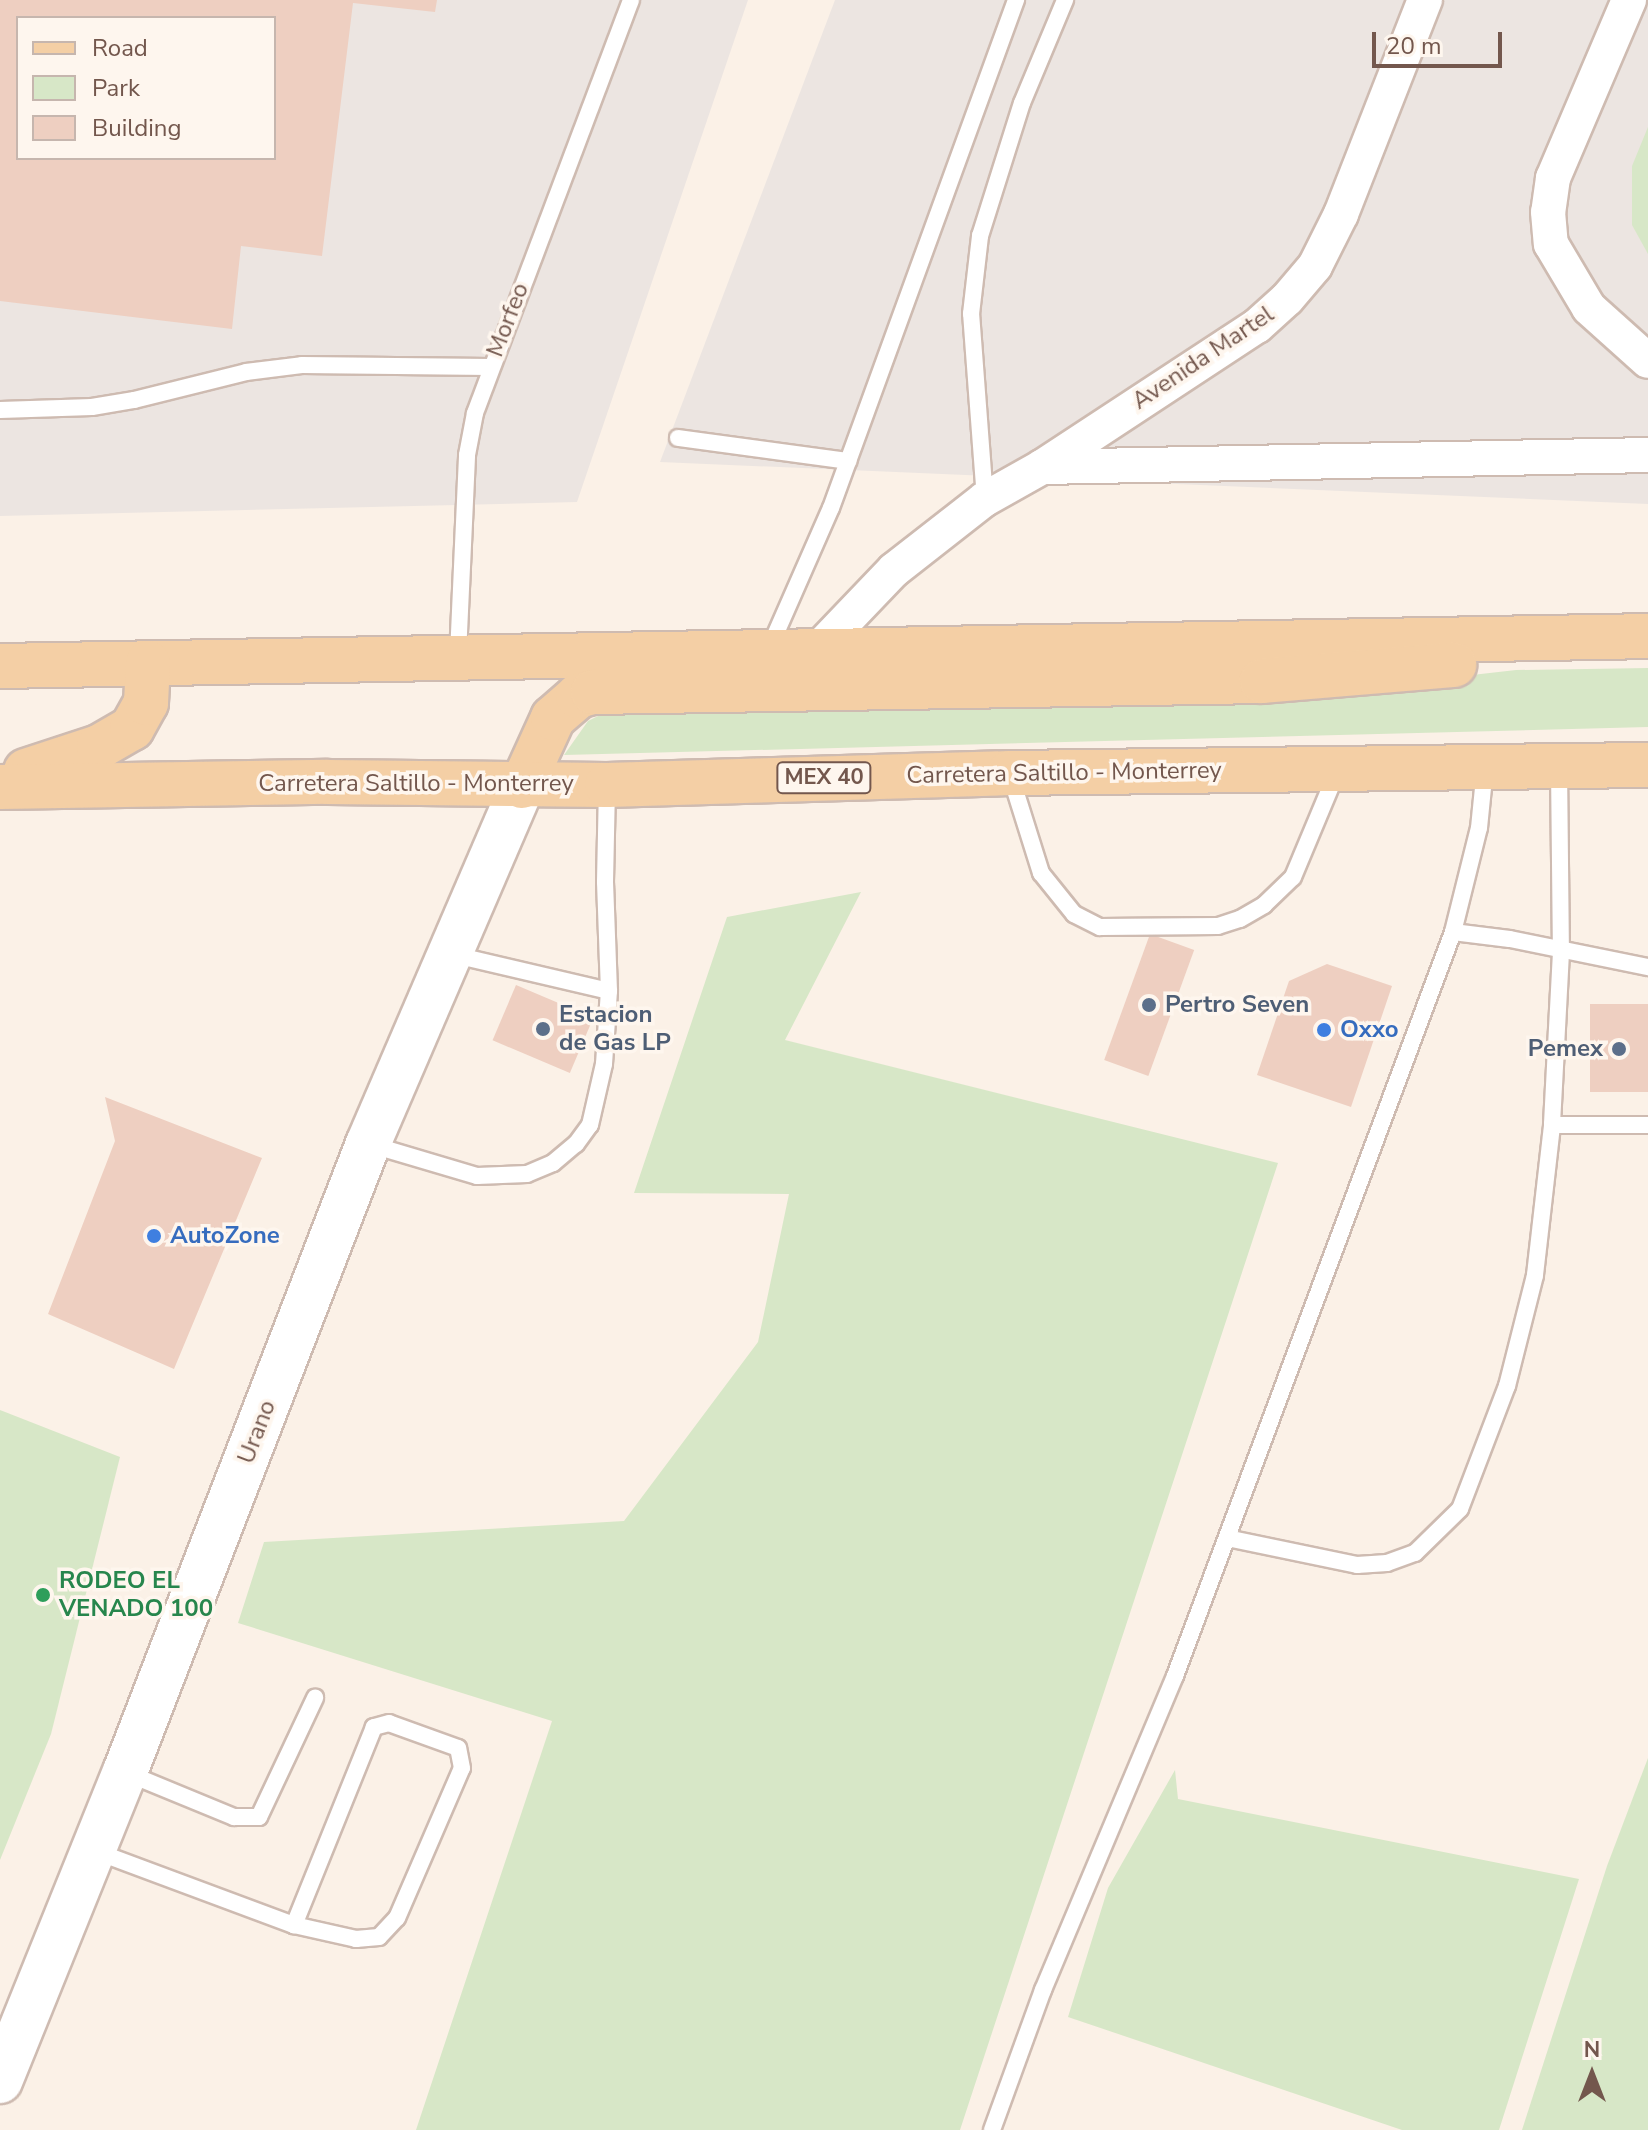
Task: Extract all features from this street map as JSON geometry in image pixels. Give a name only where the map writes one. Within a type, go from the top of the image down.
[{"type":"main road","points":[[522,786],[553,718],[578,696],[778,670],[813,652],[1648,636]]},
{"type":"main road","points":[[0,666],[458,657],[778,670],[1262,681],[1456,665],[1573,637]]},
{"type":"main road","points":[[0,776],[73,758],[132,728],[146,703],[148,663]]},
{"type":"main road","name":"Carretera Saltillo - Monterrey","points":[[0,787],[328,782],[607,785],[1010,773],[1648,765]]},
{"type":"street","name":"Avenida Martel","points":[[813,652],[894,570],[985,499],[1042,467],[1257,326],[1287,299],[1315,266],[1341,214],[1425,0]]},
{"type":"street","points":[[1629,0],[1553,178],[1548,212],[1551,244],[1589,308],[1648,361]]},
{"type":"street","points":[[1042,467],[1648,455]]},
{"type":"street","name":"Urano","points":[[0,2081],[125,1772],[368,1144],[522,786]]},
{"type":"lane","name":"Morfeo","points":[[458,657],[467,455],[475,413],[631,0]]},
{"type":"lane","points":[[778,670],[848,461],[1016,0]]},
{"type":"lane","points":[[985,499],[971,314],[980,236],[1022,103],[1065,0]]},
{"type":"lane","points":[[0,410],[92,407],[134,400],[234,374],[302,365],[490,367]]},
{"type":"lane","points":[[678,438],[848,461]]},
{"type":"lane","points":[[992,2130],[1043,1990],[1175,1676],[1453,932],[1479,828],[1485,766]]},
{"type":"lane","points":[[1227,1538],[1357,1565],[1387,1563],[1415,1553],[1460,1509],[1507,1386],[1535,1275],[1552,1125],[1561,952],[1559,766]]},
{"type":"lane","points":[[1010,773],[1041,873],[1074,914],[1100,927],[1218,926],[1264,905],[1293,877],[1338,768]]},
{"type":"lane","points":[[368,1144],[477,1176],[527,1174],[553,1163],[576,1144],[590,1125],[598,1101],[609,991],[605,882],[607,785]]},
{"type":"lane","points":[[1453,932],[1510,939],[1561,952],[1648,967]]},
{"type":"lane","points":[[448,954],[609,991]]},
{"type":"lane","points":[[1552,1125],[1648,1125]]},
{"type":"lane","points":[[125,1772],[234,1817],[259,1817],[315,1698]]},
{"type":"lane","points":[[93,1850],[294,1925],[368,1940],[389,1930],[462,1768],[458,1748],[389,1723],[374,1727],[294,1925]]},
{"type":"shaded area","points":[[0,0],[748,0],[577,502],[0,516]]},
{"type":"shaded area","points":[[835,0],[1648,0],[1648,504],[660,462]]},
{"type":"green space","points":[[1648,127],[1648,254],[1632,225],[1632,166]]},
{"type":"green space","points":[[1648,668],[1648,727],[564,755],[588,721],[604,713],[1244,701],[1516,670]]},
{"type":"green space","points":[[861,892],[785,1040],[1278,1163],[960,2130],[416,2130],[552,1721],[238,1623],[264,1542],[624,1521],[758,1342],[789,1194],[634,1193],[727,917]]},
{"type":"green space","name":"RODEO EL VENADO 100","points":[[0,1410],[120,1457],[51,1734],[0,1860]]},
{"type":"green space","points":[[1648,1758],[1648,2130],[1522,2130],[1607,1866]]},
{"type":"green space","points":[[1175,1770],[1178,1799],[1579,1879],[1499,2130],[1402,2130],[1068,2017],[1108,1888]]},
{"type":"building","points":[[0,0],[437,0],[435,12],[353,3],[322,256],[241,246],[232,329],[0,301]]},
{"type":"building","name":"Pertro Seven","points":[[1150,934],[1194,950],[1148,1076],[1104,1060]]},
{"type":"building","name":"Oxxo","points":[[1327,964],[1392,986],[1351,1107],[1257,1075],[1289,981]]},
{"type":"building","name":"Estacion de Gas LP","points":[[516,985],[593,1018],[570,1073],[493,1040]]},
{"type":"building","name":"Pemex","points":[[1590,1004],[1648,1004],[1648,1092],[1590,1092]]},
{"type":"building","name":"AutoZone","points":[[105,1097],[262,1158],[174,1369],[48,1314],[115,1141]]},
{"type":"place","name":"Pertro Seven","points":[[1149,1005]]},
{"type":"place","name":"Estacion de Gas LP","points":[[543,1029]]},
{"type":"place","name":"Oxxo","points":[[1324,1030]]},
{"type":"place","name":"Pemex","points":[[1619,1049]]},
{"type":"place","name":"AutoZone","points":[[154,1236]]},
{"type":"place","name":"RODEO EL VENADO 100","points":[[43,1595]]}]
